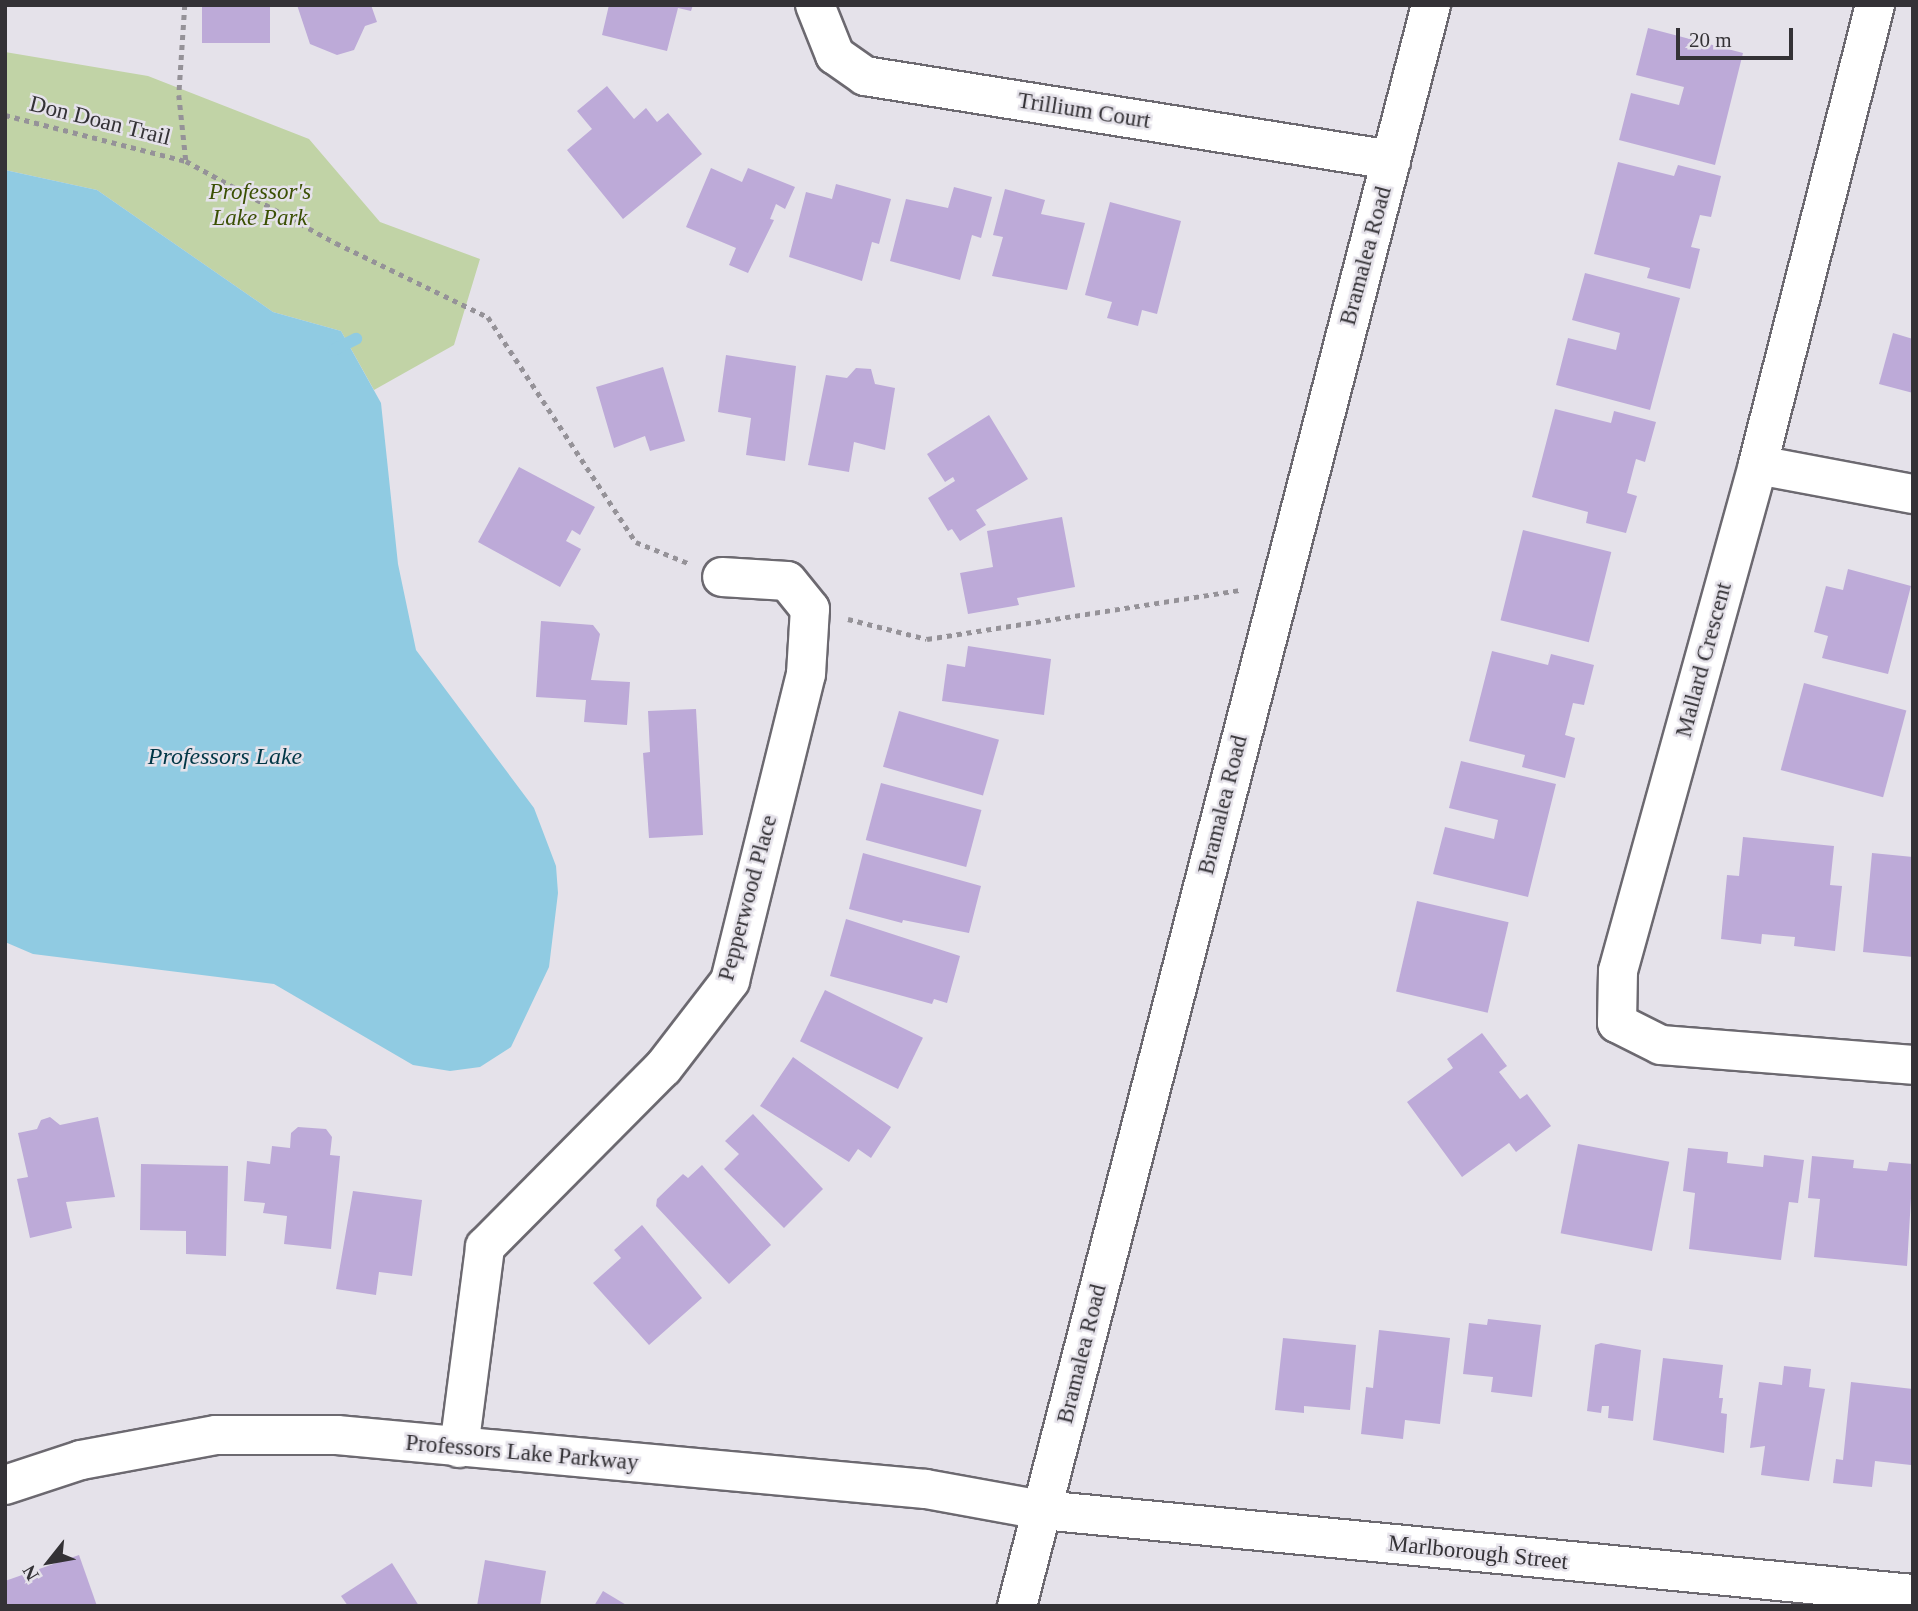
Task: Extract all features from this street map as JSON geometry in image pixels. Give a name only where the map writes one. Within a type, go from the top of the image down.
[{"type":"street","name":"Trillium Court","points":[[815,5],[835,55],[865,76],[1391,160]]},
{"type":"street","name":"Bramalea Road","points":[[1017,1606],[1431,5]]},
{"type":"street","name":"Mallard Crescent","points":[[1875,5],[1758,465],[1618,971],[1617,1023],[1661,1045],[1913,1065]]},
{"type":"street","points":[[1758,465],[1913,494]]},
{"type":"street","points":[[722,577],[787,582],[810,609]]},
{"type":"street","name":"Pepperwood Place","points":[[459,1448],[485,1247],[663,1068],[730,982],[806,674],[810,609]]},
{"type":"street","name":"Professors Lake Parkway","points":[[5,1485],[81,1460],[216,1435],[338,1435],[926,1489],[1042,1510]]},
{"type":"street","name":"Marlborough Street","points":[[1042,1510],[1913,1594]]},
{"type":"path","points":[[185,5],[179,95],[186,161]]},
{"type":"path","name":"Don Doan Trail","points":[[5,115],[186,161],[336,243],[488,317],[636,542],[722,577]]},
{"type":"path","points":[[810,609],[927,639],[1280,584]]},
{"type":"green space","name":"Professor's Lake Park","points":[[5,52],[148,76],[309,139],[380,222],[480,259],[454,345],[374,390],[341,331],[273,312],[97,190],[5,170]]},
{"type":"water","name":"Professors Lake","points":[[5,170],[97,190],[273,312],[341,331],[381,403],[398,564],[416,650],[534,808],[556,866],[558,893],[549,967],[511,1047],[480,1067],[450,1071],[413,1065],[274,984],[33,954],[5,942]]},
{"type":"building","points":[[202,5],[270,5],[270,43],[202,43]]},
{"type":"building","points":[[297,5],[371,5],[377,22],[365,26],[354,50],[337,55],[310,44]]},
{"type":"building","points":[[609,5],[693,5],[691,11],[678,8],[667,51],[602,35]]},
{"type":"building","points":[[1648,28],[1743,53],[1715,165],[1619,140],[1631,93],[1679,105],[1684,87],[1636,75]]},
{"type":"building","points":[[607,86],[634,119],[646,108],[657,122],[668,113],[702,154],[623,219],[567,150],[592,129],[577,111]]},
{"type":"building","points":[[1618,162],[1674,176],[1678,165],[1721,176],[1711,217],[1700,215],[1691,247],[1700,249],[1690,289],[1647,278],[1650,268],[1594,254]]},
{"type":"building","points":[[711,168],[742,182],[748,168],[795,187],[785,209],[776,204],[770,219],[774,220],[748,273],[729,265],[736,248],[686,227]]},
{"type":"building","points":[[836,184],[891,199],[879,244],[872,242],[862,281],[789,257],[806,192],[832,199]]},
{"type":"building","points":[[954,187],[992,197],[981,238],[972,235],[960,280],[890,261],[906,199],[948,208]]},
{"type":"building","points":[[1005,189],[1045,200],[1041,214],[1085,223],[1067,290],[992,276],[1003,237],[993,235]]},
{"type":"building","points":[[1110,202],[1181,221],[1157,314],[1142,310],[1138,326],[1107,318],[1112,302],[1085,295]]},
{"type":"building","points":[[1585,273],[1680,298],[1650,410],[1556,385],[1568,338],[1616,350],[1620,333],[1572,320]]},
{"type":"building","points":[[1893,333],[1913,339],[1913,393],[1879,384]]},
{"type":"building","points":[[726,355],[796,366],[785,461],[746,455],[751,418],[718,412]]},
{"type":"building","points":[[663,367],[685,441],[650,451],[645,436],[614,448],[596,387]]},
{"type":"building","points":[[856,368],[871,369],[875,384],[895,388],[885,450],[854,442],[849,472],[808,465],[826,375],[847,378]]},
{"type":"building","points":[[1555,409],[1611,423],[1614,411],[1656,422],[1645,462],[1636,459],[1627,493],[1637,496],[1626,533],[1586,523],[1588,512],[1532,497]]},
{"type":"building","points":[[989,415],[1028,479],[976,510],[986,525],[960,541],[952,529],[948,531],[928,498],[955,481],[953,477],[945,482],[927,454]]},
{"type":"building","points":[[519,467],[595,507],[580,535],[572,530],[566,541],[581,549],[560,587],[478,542]]},
{"type":"building","points":[[1062,517],[1075,587],[1017,598],[1019,605],[968,614],[960,573],[993,567],[987,531]]},
{"type":"building","points":[[1523,530],[1611,552],[1589,642],[1501,620]]},
{"type":"building","points":[[1848,569],[1911,586],[1888,674],[1822,658],[1828,636],[1814,632],[1826,586],[1843,590]]},
{"type":"building","points":[[541,621],[593,625],[600,634],[591,680],[630,682],[627,725],[584,722],[586,700],[536,697]]},
{"type":"building","points":[[968,646],[1051,659],[1044,715],[942,701],[947,664],[965,667]]},
{"type":"building","points":[[1492,651],[1548,665],[1551,654],[1594,665],[1584,705],[1573,703],[1565,735],[1575,738],[1565,778],[1522,767],[1525,755],[1469,741]]},
{"type":"building","points":[[1804,683],[1906,710],[1883,797],[1781,770]]},
{"type":"building","points":[[696,709],[703,835],[649,838],[643,753],[650,752],[648,711]]},
{"type":"building","points":[[899,711],[999,740],[983,795],[883,767]]},
{"type":"building","points":[[1461,761],[1556,784],[1528,897],[1433,874],[1445,827],[1494,839],[1498,820],[1449,808]]},
{"type":"building","points":[[881,783],[981,810],[966,867],[866,840]]},
{"type":"building","points":[[1743,837],[1834,846],[1830,885],[1842,886],[1835,951],[1794,946],[1795,937],[1762,934],[1761,944],[1721,939],[1727,875],[1739,876]]},
{"type":"building","points":[[863,853],[981,886],[969,933],[903,920],[902,923],[849,909]]},
{"type":"building","points":[[1872,853],[1913,857],[1913,957],[1863,952]]},
{"type":"building","points":[[1417,901],[1509,922],[1488,1013],[1396,992]]},
{"type":"building","points":[[846,919],[960,956],[947,1003],[934,999],[932,1004],[830,976]]},
{"type":"building","points":[[825,990],[923,1038],[898,1089],[800,1041]]},
{"type":"building","points":[[1482,1033],[1507,1066],[1499,1072],[1520,1099],[1527,1094],[1551,1126],[1516,1152],[1509,1143],[1462,1177],[1407,1102],[1453,1068],[1447,1059]]},
{"type":"building","points":[[793,1057],[891,1127],[871,1158],[858,1149],[849,1162],[760,1106]]},
{"type":"building","points":[[753,1114],[823,1189],[784,1228],[724,1169],[739,1154],[725,1141]]},
{"type":"building","points":[[50,1117],[60,1125],[98,1117],[115,1197],[66,1202],[72,1228],[30,1238],[17,1179],[28,1177],[18,1133],[37,1129],[41,1120]]},
{"type":"building","points":[[298,1127],[326,1129],[332,1137],[330,1155],[340,1156],[331,1249],[284,1244],[287,1216],[263,1213],[265,1203],[244,1201],[247,1161],[270,1164],[272,1146],[290,1148],[291,1133]]},
{"type":"building","points":[[1578,1144],[1669,1162],[1652,1251],[1561,1233]]},
{"type":"building","points":[[1688,1148],[1728,1152],[1727,1163],[1763,1167],[1764,1155],[1804,1160],[1798,1203],[1789,1202],[1781,1260],[1689,1249],[1695,1193],[1683,1191]]},
{"type":"building","points":[[1812,1156],[1854,1160],[1853,1168],[1887,1171],[1889,1162],[1913,1164],[1907,1266],[1814,1257],[1820,1199],[1808,1198]]},
{"type":"building","points":[[141,1164],[228,1166],[226,1256],[186,1254],[186,1231],[140,1230]]},
{"type":"building","points":[[702,1165],[771,1245],[729,1284],[656,1206],[657,1199],[683,1174],[688,1178]]},
{"type":"building","points":[[353,1191],[422,1200],[412,1276],[379,1272],[376,1295],[336,1289]]},
{"type":"building","points":[[642,1225],[702,1298],[649,1345],[593,1283],[621,1258],[614,1250]]},
{"type":"building","points":[[1488,1319],[1541,1325],[1532,1397],[1491,1392],[1493,1377],[1463,1374],[1469,1323],[1487,1325]]},
{"type":"building","points":[[1379,1330],[1450,1338],[1440,1424],[1405,1420],[1403,1439],[1361,1434],[1366,1387],[1373,1388]]},
{"type":"building","points":[[1283,1338],[1356,1345],[1350,1410],[1304,1406],[1304,1413],[1275,1410]]},
{"type":"building","points":[[1601,1343],[1641,1350],[1633,1421],[1608,1418],[1609,1406],[1602,1406],[1601,1413],[1587,1411],[1595,1345]]},
{"type":"building","points":[[1663,1358],[1723,1365],[1719,1398],[1723,1398],[1721,1413],[1727,1414],[1724,1453],[1653,1440]]},
{"type":"building","points":[[1784,1366],[1811,1369],[1809,1387],[1825,1389],[1809,1481],[1761,1475],[1765,1446],[1750,1448],[1759,1382],[1782,1385]]},
{"type":"building","points":[[1851,1382],[1913,1389],[1911,1465],[1875,1461],[1872,1487],[1833,1483],[1836,1459],[1843,1460]]},
{"type":"building","points":[[79,1555],[97,1606],[5,1606],[5,1581]]},
{"type":"building","points":[[485,1560],[546,1571],[540,1606],[477,1606]]},
{"type":"building","points":[[392,1563],[419,1606],[348,1606],[341,1596]]},
{"type":"building","points":[[603,1591],[628,1606],[594,1606]]},
{"type":"waterway","points":[[334,350],[356,339]]}]
